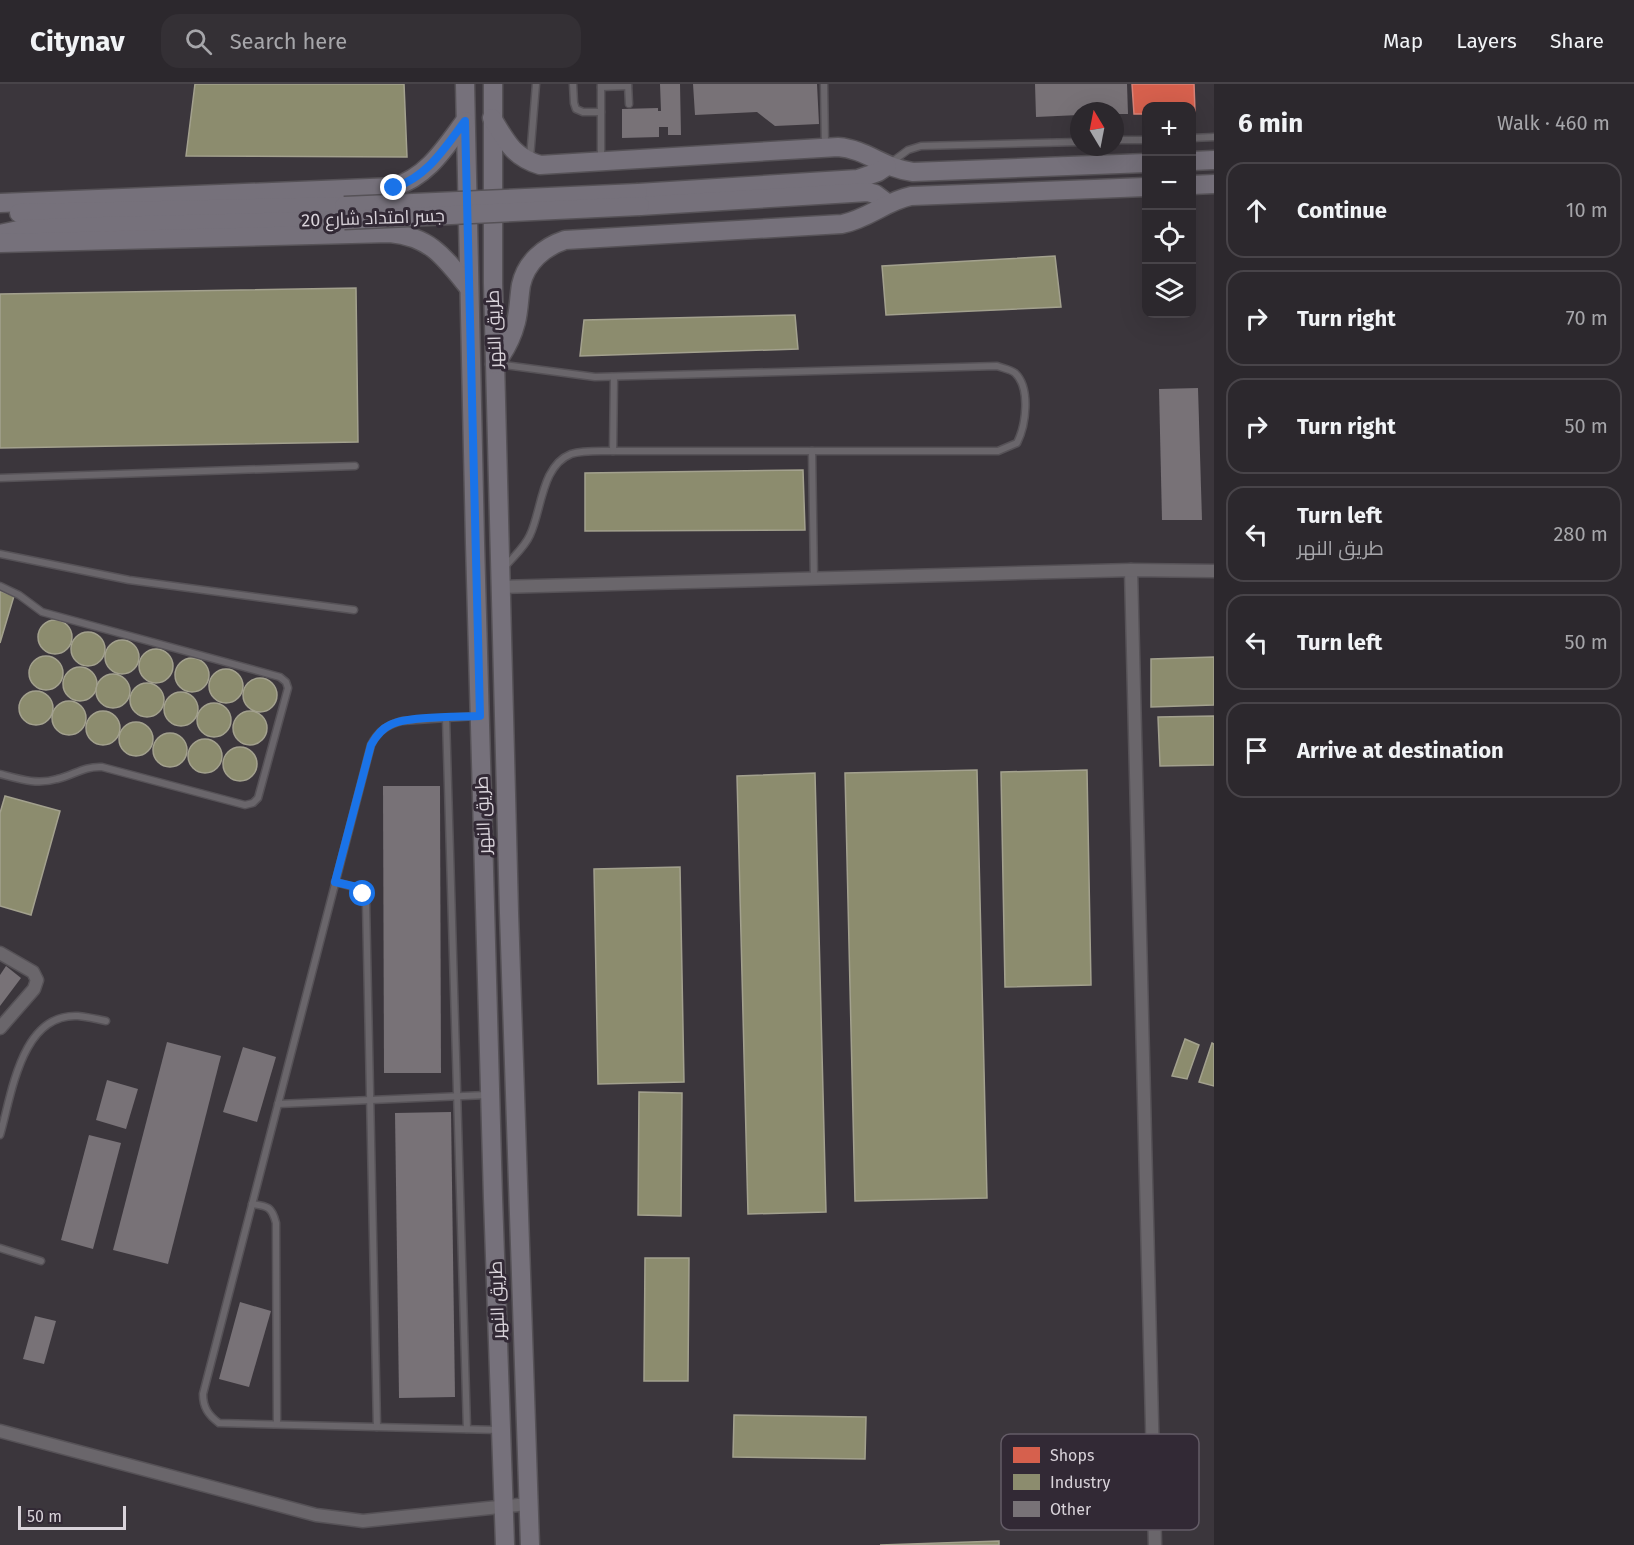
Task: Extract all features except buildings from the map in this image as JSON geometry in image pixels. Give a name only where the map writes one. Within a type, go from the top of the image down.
[{"type":"main road","name":"طريق النهر","points":[[465,84],[490,1095],[506,1545]]},
{"type":"main road","name":"طريق النهر","points":[[493,84],[495,364],[509,925],[530,1545]]},
{"type":"main road","points":[[492,118],[515,152],[530,162],[552,165],[825,148],[851,148],[864,152],[887,166],[913,172],[1142,163]]},
{"type":"main road","points":[[0,203],[394,188],[407,183],[425,171],[465,121]]},
{"type":"main road","points":[[1196,161],[1214,160]]},
{"type":"main road","name":"جسر امتداد شارع 20","points":[[639,199],[858,179],[887,166]]},
{"type":"main road","points":[[1196,185],[1214,184]]},
{"type":"main road","points":[[495,364],[512,335],[517,319],[521,283],[525,273],[537,255],[555,244],[576,239],[842,224],[866,216],[887,203],[911,196],[1142,187]]},
{"type":"main road","name":"جسر امتداد شارع 20","points":[[0,234],[23,229],[639,199],[868,192],[887,203]]},
{"type":"main road","name":"جسر امتداد شارع 20","points":[[0,211],[19,213],[344,213]]},
{"type":"main road","points":[[0,243],[390,232],[418,238],[431,245],[442,254],[469,288]]},
{"type":"street","points":[[502,579],[814,579],[1131,570],[1214,571]]},
{"type":"street","points":[[1131,570],[1152,1434]]},
{"type":"street","points":[[0,953],[33,972],[37,980],[34,989],[0,1028]]},
{"type":"street","points":[[0,1431],[316,1515],[363,1521],[528,1504]]},
{"type":"street","points":[[1155,1530],[1155,1545]]},
{"type":"lane","points":[[530,162],[536,84]]},
{"type":"lane","points":[[573,84],[576,110],[601,112]]},
{"type":"lane","points":[[824,84],[825,148]]},
{"type":"lane","points":[[601,162],[601,86],[628,85],[629,104]]},
{"type":"lane","points":[[1196,138],[1214,138]]},
{"type":"lane","points":[[1124,140],[1142,140]]},
{"type":"lane","points":[[887,166],[908,150],[921,146],[1070,142]]},
{"type":"lane","points":[[495,364],[572,375],[614,376],[997,366],[1013,371],[1022,382],[1025,415],[1023,431],[1017,443],[998,451],[613,451],[573,453],[561,460],[552,471],[530,537],[502,579]]},
{"type":"lane","points":[[613,451],[614,376]]},
{"type":"lane","points":[[812,451],[814,579]]},
{"type":"lane","points":[[0,478],[355,466]]},
{"type":"lane","points":[[0,554],[129,580],[354,610]]},
{"type":"lane","points":[[0,586],[19,595],[42,612],[280,677],[286,682],[288,688],[258,798],[249,805],[102,768],[84,768],[58,779],[39,782],[0,774]]},
{"type":"lane","points":[[480,716],[402,721],[383,729],[371,745],[203,1400],[207,1412],[219,1423],[501,1430]]},
{"type":"lane","points":[[446,718],[467,1429]]},
{"type":"lane","points":[[335,882],[357,887],[366,902],[377,1427]]},
{"type":"lane","points":[[0,1135],[22,1057],[32,1038],[48,1024],[67,1017],[78,1016],[106,1021]]},
{"type":"lane","points":[[278,1104],[490,1095]]},
{"type":"lane","points":[[252,1204],[267,1206],[276,1223],[277,1424]]},
{"type":"lane","points":[[0,1248],[41,1261]]},
{"type":"route","points":[[363,894],[357,887],[335,882],[371,745],[376,736],[392,723],[402,721],[480,716],[465,121],[430,166],[419,176],[394,188]]}]
